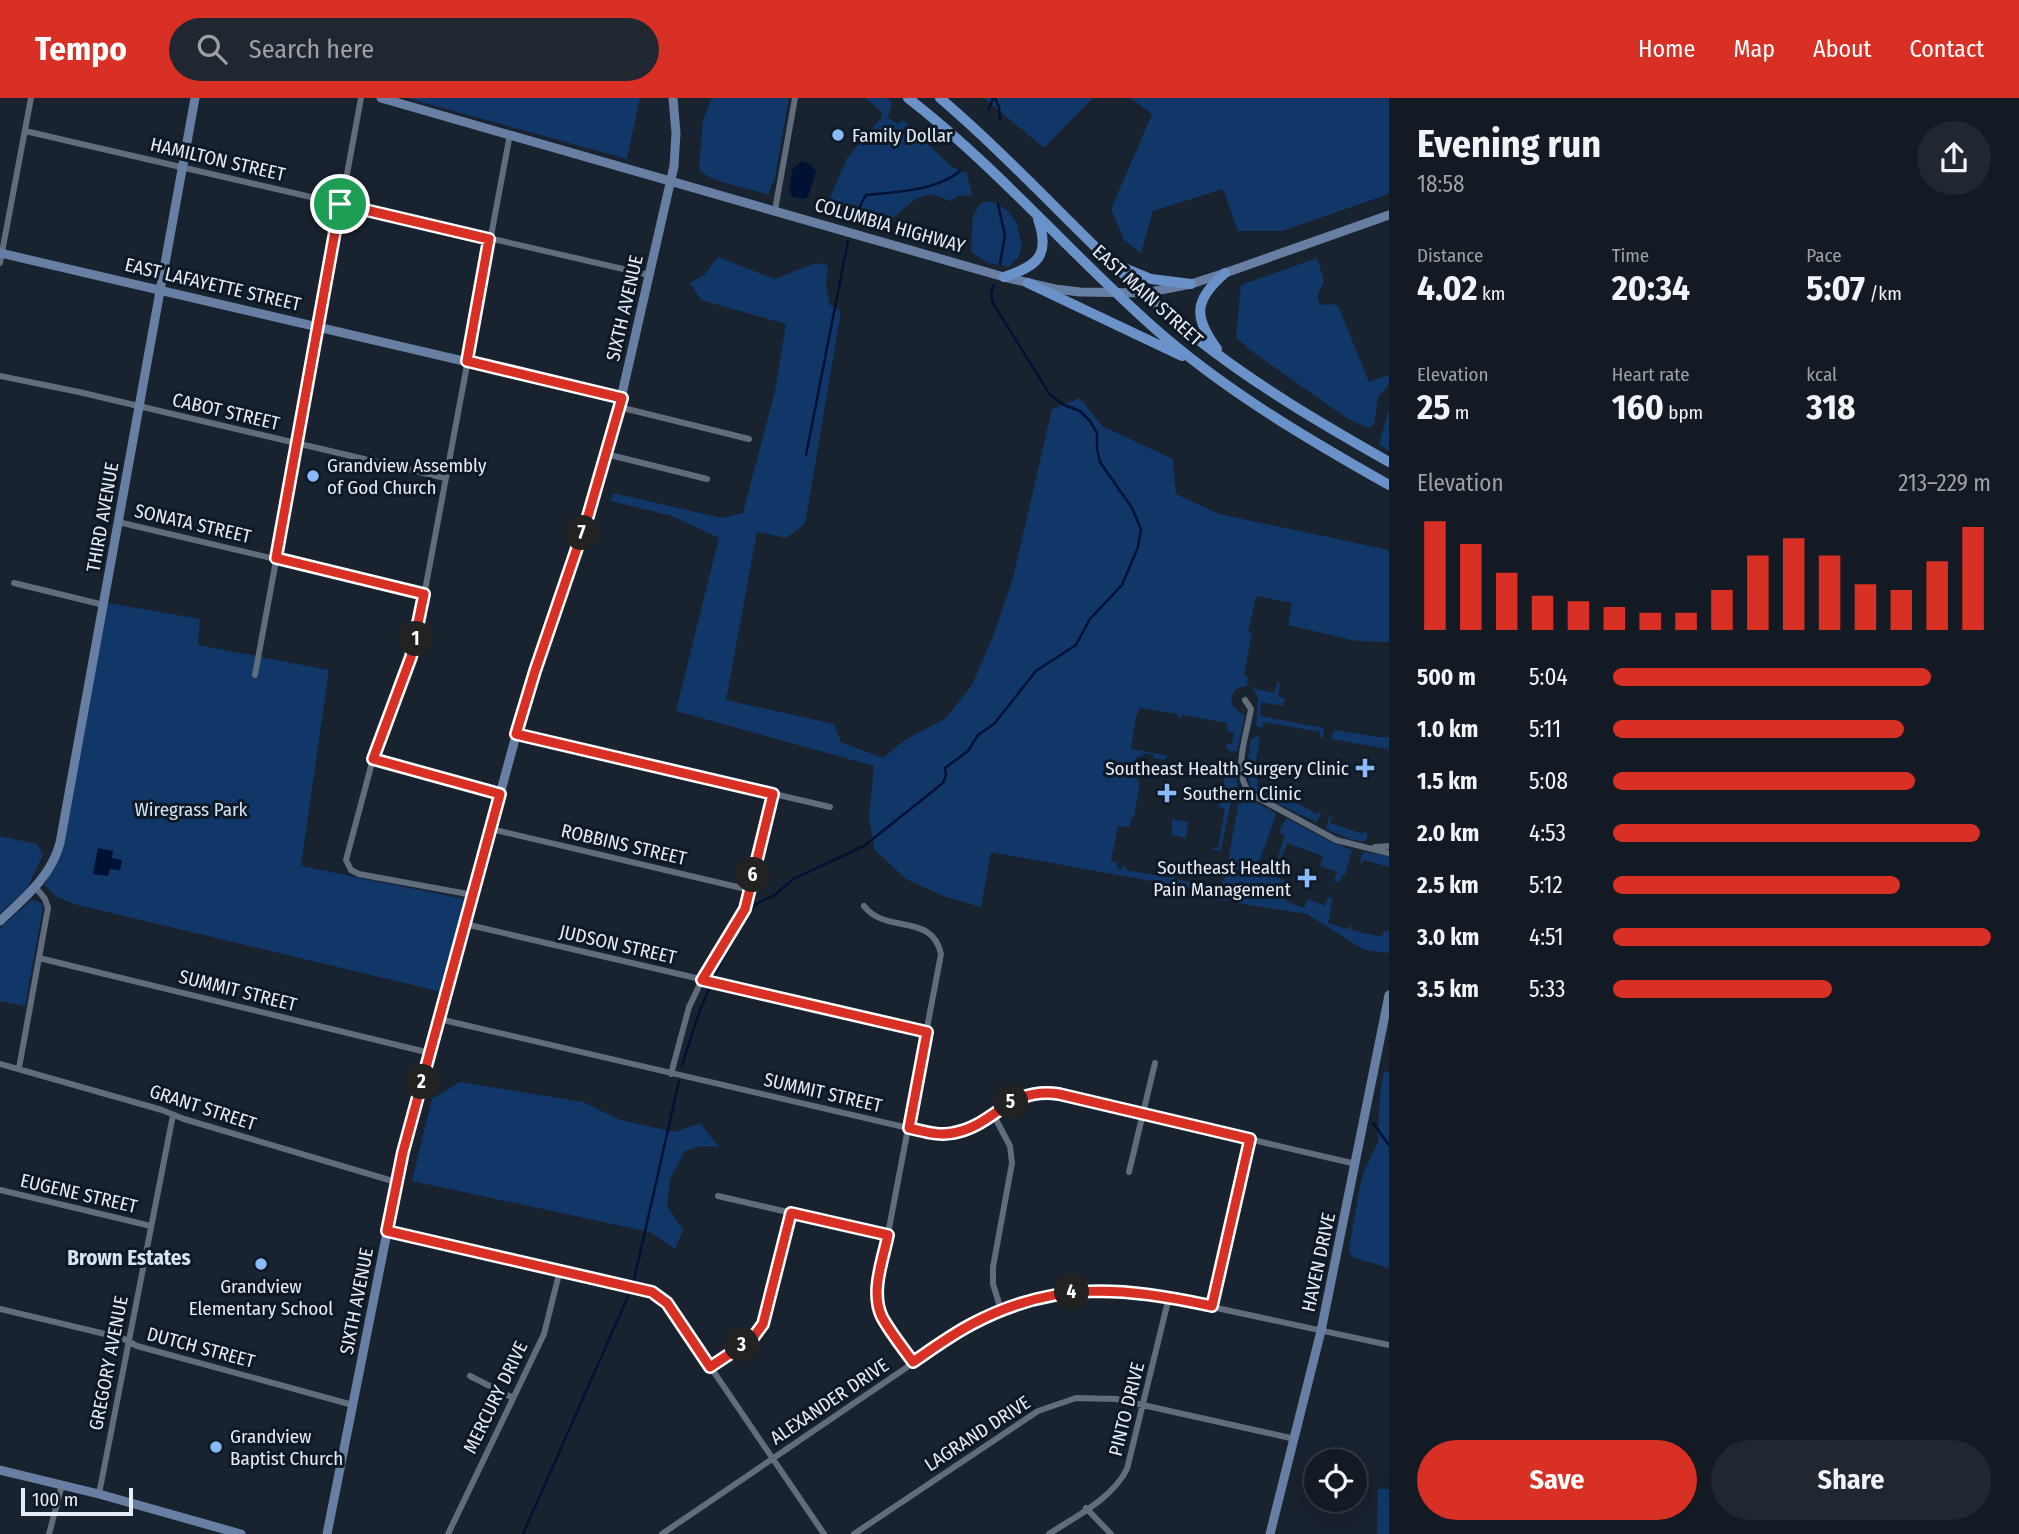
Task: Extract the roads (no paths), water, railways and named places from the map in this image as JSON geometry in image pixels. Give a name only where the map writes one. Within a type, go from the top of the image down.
[{"type":"main road","name":"EAST MAIN STREET","points":[[908,98],[959,141],[1116,293],[1194,361],[1248,401],[1306,438],[1389,485]]},
{"type":"main road","name":"EAST MAIN STREET","points":[[940,98],[1002,154],[1145,293],[1226,361],[1318,422],[1389,462]]},
{"type":"main road","points":[[1004,277],[1027,270],[1041,255],[1044,237],[1037,216]]},
{"type":"main road","points":[[1115,264],[1151,279],[1191,284]]},
{"type":"main road","points":[[1225,273],[1206,293],[1199,312],[1205,332],[1226,361]]},
{"type":"main road","points":[[1028,283],[1194,361]]},
{"type":"main road","points":[[1306,438],[1318,422]]},
{"type":"street","points":[[1,257],[31,98]]},
{"type":"street","name":"THIRD AVENUE","points":[[0,921],[36,888],[55,858],[60,844],[195,98]]},
{"type":"street","points":[[256,675],[361,98]]},
{"type":"street","name":"COLUMBIA HIGHWAY","points":[[381,98],[1004,277],[1080,292],[1145,293],[1191,284],[1389,215]]},
{"type":"street","name":"SIXTH AVENUE","points":[[327,1534],[396,1182],[516,734],[588,516],[621,402],[671,180],[675,154],[673,98]]},
{"type":"street","points":[[775,210],[795,98]]},
{"type":"street","name":"HAMILTON STREET","points":[[25,131],[649,275]]},
{"type":"street","points":[[472,895],[359,874],[347,866],[346,860],[373,759],[411,657],[510,134]]},
{"type":"street","name":"EAST LAFAYETTE STREET","points":[[1,257],[318,326],[467,361],[621,402]]},
{"type":"street","name":"CABOT STREET","points":[[0,376],[445,478]]},
{"type":"street","points":[[621,402],[749,439]]},
{"type":"street","points":[[606,454],[707,479]]},
{"type":"street","name":"SONATA STREET","points":[[118,522],[424,594]]},
{"type":"street","points":[[14,583],[104,606]]},
{"type":"street","points":[[1245,699],[1251,709],[1241,770],[1246,789],[1256,799],[1283,810],[1326,835],[1389,853]]},
{"type":"street","points":[[516,734],[830,807]]},
{"type":"street","points":[[373,759],[500,794]]},
{"type":"street","points":[[671,1073],[684,1024],[702,980],[745,909],[773,794]]},
{"type":"street","name":"ROBBINS STREET","points":[[491,829],[750,890]]},
{"type":"street","points":[[1370,848],[1389,846]]},
{"type":"street","points":[[19,1068],[48,908],[46,899],[36,888]]},
{"type":"street","points":[[864,906],[872,917],[920,929],[933,936],[941,959],[878,1286],[878,1303],[883,1318],[913,1362]]},
{"type":"street","name":"JUDSON STREET","points":[[465,924],[927,1032]]},
{"type":"street","name":"SUMMIT STREET","points":[[39,958],[430,1053]]},
{"type":"street","name":"HAVEN DRIVE","points":[[1270,1534],[1321,1331],[1389,995]]},
{"type":"street","name":"SUMMIT STREET","points":[[439,1019],[933,1134],[949,1134],[971,1128],[1019,1098],[1043,1093],[1356,1164]]},
{"type":"street","points":[[1129,1171],[1155,1063]]},
{"type":"street","name":"GRANT STREET","points":[[0,1064],[396,1182]]},
{"type":"street","points":[[993,1114],[1007,1139],[1012,1158],[993,1267],[993,1284],[1001,1310]]},
{"type":"street","name":"GREGORY AVENUE","points":[[99,1494],[173,1115]]},
{"type":"street","points":[[1212,1306],[1250,1139]]},
{"type":"street","name":"EUGENE STREET","points":[[0,1190],[151,1226]]},
{"type":"street","points":[[718,1196],[888,1235]]},
{"type":"street","points":[[710,1367],[752,1339],[763,1324],[791,1213]]},
{"type":"street","points":[[387,1231],[560,1270],[660,1296],[824,1534]]},
{"type":"street","name":"MERCURY DRIVE","points":[[448,1534],[544,1334],[560,1270]]},
{"type":"street","name":"ALEXANDER DRIVE","points":[[662,1534],[969,1325],[1001,1310],[1043,1297],[1088,1290],[1128,1291],[1169,1297],[1389,1345]]},
{"type":"street","name":"PINTO DRIVE","points":[[1049,1534],[1112,1490],[1124,1475],[1169,1297]]},
{"type":"street","name":"DUTCH STREET","points":[[0,1309],[353,1405]]},
{"type":"street","points":[[470,1376],[513,1398]]},
{"type":"street","name":"LAGRAND DRIVE","points":[[854,1534],[1029,1416],[1066,1400],[1096,1397],[1143,1405],[1295,1439]]},
{"type":"street","points":[[0,1470],[99,1494],[241,1534]]},
{"type":"street","points":[[49,1534],[62,1485]]},
{"type":"street","points":[[1086,1508],[1111,1534]]},
{"type":"waterway","points":[[989,109],[993,98]]},
{"type":"waterway","points":[[995,98],[1000,120]]},
{"type":"waterway","points":[[852,221],[866,195],[928,187],[960,171]]},
{"type":"waterway","points":[[998,205],[1005,235],[1000,264]]},
{"type":"waterway","points":[[806,455],[848,241]]},
{"type":"waterway","points":[[715,974],[749,911],[758,903],[775,895],[793,879],[864,846],[943,783],[945,768],[968,751],[978,735],[994,724],[1036,671],[1076,645],[1090,619],[1122,585],[1138,547],[1141,529],[1132,508],[1100,462],[1097,433],[1080,411],[1064,405],[1050,395],[993,303],[991,293],[994,285]]},
{"type":"waterway","points":[[682,1065],[709,989]]},
{"type":"waterway","points":[[634,1280],[679,1081]]},
{"type":"waterway","points":[[1373,1123],[1389,1145]]},
{"type":"waterway","points":[[523,1534],[630,1292]]},
{"type":"place","name":"Family Dollar","points":[[838,135]]},
{"type":"place","name":"Grandview Assembly of God Church","points":[[313,476]]},
{"type":"place","name":"Southeast Health Surgery Clinic","points":[[1365,768]]},
{"type":"place","name":"Southern Clinic","points":[[1167,793]]},
{"type":"place","name":"Southeast Health Pain Management","points":[[1307,878]]},
{"type":"place","name":"Grandview Elementary School","points":[[261,1264]]},
{"type":"place","name":"Grandview Baptist Church","points":[[216,1447]]},
{"type":"district","name":"Brown Estates","points":[[129,1258]]},
{"type":"park label","name":"Wiregrass Park","points":[[191,809]]}]
